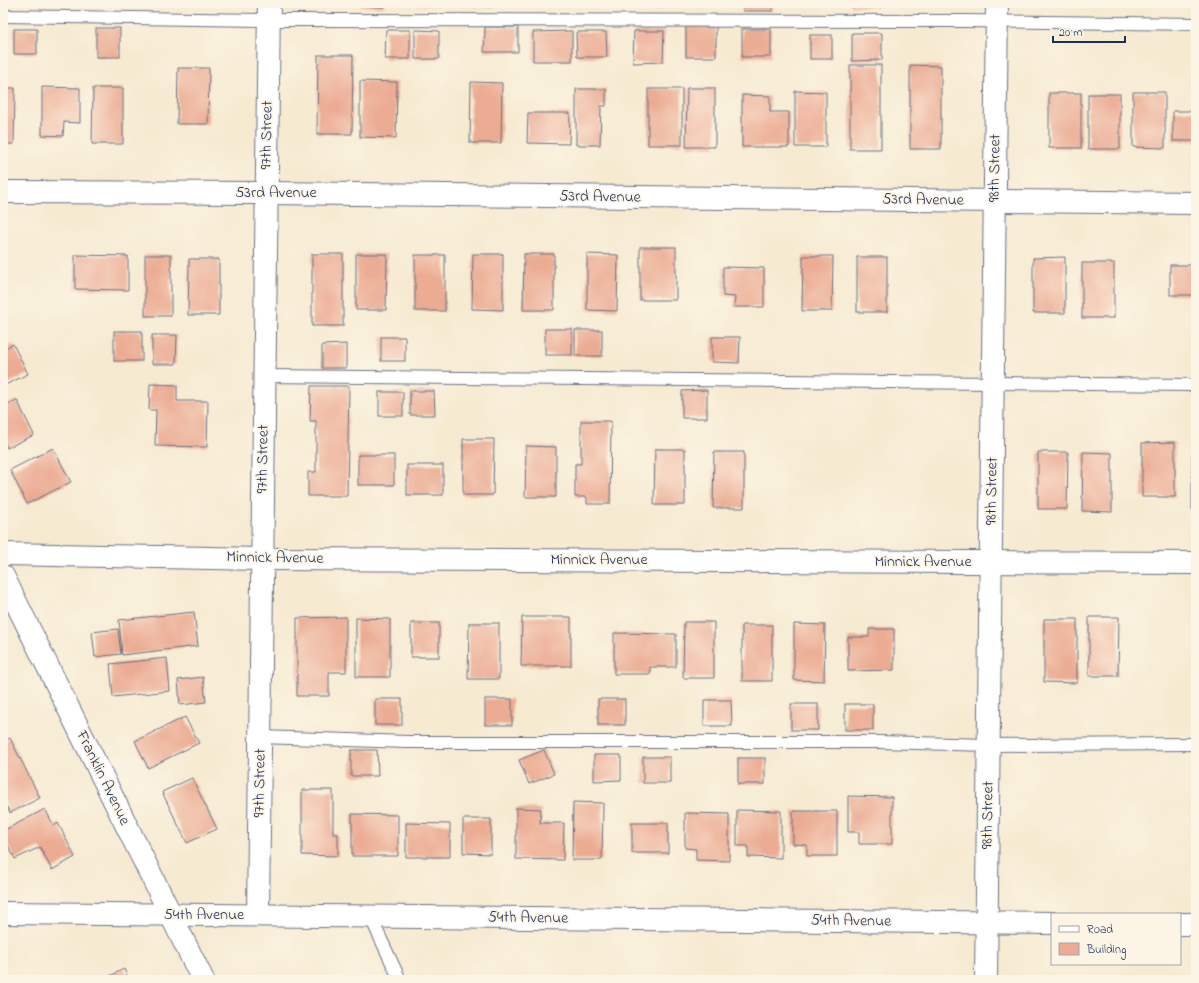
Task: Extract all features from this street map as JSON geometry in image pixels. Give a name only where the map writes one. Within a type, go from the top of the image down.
[{"type":"street","name":"97th Street","points":[[258,915],[269,12]]},
{"type":"street","name":"98th Street","points":[[986,980],[997,12]]},
{"type":"street","name":"53rd Avenue","points":[[3,192],[266,193],[1196,203]]},
{"type":"street","name":"Minnick Avenue","points":[[3,554],[262,558],[1196,563]]},
{"type":"street","name":"Franklin Avenue","points":[[3,576],[203,980]]},
{"type":"street","name":"54th Avenue","points":[[3,913],[1051,923]]},
{"type":"street","points":[[1181,924],[1196,924]]},
{"type":"lane","points":[[3,16],[269,12],[997,12],[1196,24]]},
{"type":"lane","points":[[264,376],[1196,385]]},
{"type":"lane","points":[[260,737],[407,742],[879,742],[989,745],[1196,744]]},
{"type":"lane","points":[[370,916],[400,980]]},
{"type":"building","points":[[360,3],[384,3],[384,7],[360,6]]},
{"type":"building","points":[[415,3],[439,3],[439,6],[415,5]]},
{"type":"building","points":[[469,3],[493,3],[492,7],[469,6]]},
{"type":"building","points":[[544,3],[574,3],[574,5],[544,5]]},
{"type":"building","points":[[634,3],[668,3],[668,7],[634,6]]},
{"type":"building","points":[[743,3],[773,3],[773,11],[743,11]]},
{"type":"building","points":[[851,3],[881,3],[881,7],[851,7]]},
{"type":"building","points":[[686,26],[716,26],[716,57],[686,57]]},
{"type":"building","points":[[485,27],[518,27],[518,52],[484,52]]},
{"type":"building","points":[[96,28],[120,28],[120,57],[96,57]]},
{"type":"building","points":[[14,29],[37,29],[37,54],[14,54]]},
{"type":"building","points":[[742,29],[771,29],[771,57],[742,57]]},
{"type":"building","points":[[386,30],[410,30],[410,59],[385,59]]},
{"type":"building","points":[[415,30],[439,31],[439,59],[415,59]]},
{"type":"building","points":[[572,31],[572,61],[533,61],[533,32]]},
{"type":"building","points":[[634,31],[664,31],[663,62],[633,63]]},
{"type":"building","points":[[576,32],[606,32],[607,57],[577,57]]},
{"type":"building","points":[[852,33],[882,33],[882,60],[852,61]]},
{"type":"building","points":[[810,35],[832,35],[832,59],[810,59]]},
{"type":"building","points":[[318,55],[353,55],[352,134],[317,134]]},
{"type":"building","points":[[850,65],[881,65],[881,149],[850,149]]},
{"type":"building","points":[[910,65],[941,66],[941,149],[910,149]]},
{"type":"building","points":[[178,68],[209,68],[208,124],[177,124]]},
{"type":"building","points":[[360,81],[397,82],[396,138],[360,137]]},
{"type":"building","points":[[471,82],[502,83],[501,143],[470,143]]},
{"type":"building","points":[[42,87],[80,88],[80,123],[64,122],[63,136],[42,135]]},
{"type":"building","points":[[3,88],[15,88],[14,144],[3,144]]},
{"type":"building","points":[[93,88],[123,88],[123,144],[92,144]]},
{"type":"building","points":[[687,88],[715,88],[715,147],[686,147]]},
{"type":"building","points":[[576,89],[606,89],[606,106],[601,106],[600,145],[576,145]]},
{"type":"building","points":[[648,89],[682,89],[682,145],[648,145]]},
{"type":"building","points":[[795,91],[826,92],[826,147],[795,147]]},
{"type":"building","points":[[1133,92],[1165,92],[1165,148],[1133,147]]},
{"type":"building","points":[[1049,93],[1081,93],[1081,148],[1049,148]]},
{"type":"building","points":[[1088,94],[1120,94],[1120,149],[1088,149]]},
{"type":"building","points":[[742,95],[770,96],[770,112],[789,112],[789,147],[742,147]]},
{"type":"building","points":[[1173,111],[1196,111],[1196,141],[1173,141]]},
{"type":"building","points":[[528,113],[570,113],[569,144],[527,143]]},
{"type":"building","points":[[640,247],[676,247],[676,300],[640,300]]},
{"type":"building","points":[[312,254],[343,254],[343,326],[312,326]]},
{"type":"building","points":[[356,254],[387,254],[386,310],[356,310]]},
{"type":"building","points":[[473,254],[503,254],[503,310],[472,309]]},
{"type":"building","points":[[524,254],[554,254],[554,310],[523,310]]},
{"type":"building","points":[[587,254],[618,255],[617,311],[587,310]]},
{"type":"building","points":[[75,255],[128,256],[128,290],[75,289]]},
{"type":"building","points":[[145,255],[171,255],[171,316],[145,316]]},
{"type":"building","points":[[415,255],[445,255],[445,311],[415,311]]},
{"type":"building","points":[[803,256],[833,256],[832,311],[802,311]]},
{"type":"building","points":[[857,257],[887,257],[887,312],[857,312]]},
{"type":"building","points":[[1065,257],[1065,313],[1033,313],[1033,258]]},
{"type":"building","points":[[189,259],[219,259],[219,315],[188,315]]},
{"type":"building","points":[[1082,263],[1114,263],[1114,318],[1082,318]]},
{"type":"building","points":[[1170,265],[1196,265],[1196,295],[1170,295]]},
{"type":"building","points":[[723,267],[764,268],[764,307],[734,307],[735,297],[723,296]]},
{"type":"building","points":[[545,329],[572,329],[572,355],[545,355]]},
{"type":"building","points":[[575,330],[602,330],[602,356],[575,356]]},
{"type":"building","points":[[114,331],[142,331],[142,361],[114,361]]},
{"type":"building","points":[[152,335],[177,335],[176,364],[152,364]]},
{"type":"building","points":[[381,337],[405,337],[405,361],[381,361]]},
{"type":"building","points":[[712,337],[740,337],[739,363],[712,362]]},
{"type":"building","points":[[13,344],[28,374],[3,386],[3,349]]},
{"type":"building","points":[[346,344],[346,368],[322,368],[322,345]]},
{"type":"building","points":[[150,384],[177,385],[177,401],[208,401],[207,447],[155,446],[156,410],[149,410]]},
{"type":"building","points":[[311,386],[349,386],[347,496],[308,496],[308,472],[316,472],[316,421],[310,421]]},
{"type":"building","points":[[707,390],[707,418],[682,418],[682,391]]},
{"type":"building","points":[[410,391],[434,391],[435,415],[410,415]]},
{"type":"building","points":[[379,392],[403,392],[403,416],[379,416]]},
{"type":"building","points":[[17,400],[34,435],[7,448],[3,439],[3,406]]},
{"type":"building","points":[[581,421],[611,421],[610,504],[587,504],[587,497],[575,497],[575,464],[581,464]]},
{"type":"building","points":[[463,439],[494,439],[493,495],[463,495]]},
{"type":"building","points":[[1175,442],[1175,497],[1142,497],[1142,443]]},
{"type":"building","points":[[526,446],[556,447],[556,497],[525,497]]},
{"type":"building","points":[[53,448],[71,482],[27,504],[10,470]]},
{"type":"building","points":[[655,449],[685,449],[685,505],[654,505]]},
{"type":"building","points":[[714,452],[744,452],[744,508],[713,508]]},
{"type":"building","points":[[1038,452],[1068,452],[1067,509],[1038,509]]},
{"type":"building","points":[[1083,452],[1112,453],[1112,512],[1082,511]]},
{"type":"building","points":[[358,455],[394,455],[394,485],[358,485]]},
{"type":"building","points":[[1192,455],[1196,455],[1196,509],[1192,509]]},
{"type":"building","points":[[407,465],[443,465],[443,495],[407,495]]},
{"type":"building","points":[[194,612],[198,646],[122,655],[119,620]]},
{"type":"building","points":[[346,617],[346,672],[329,672],[329,696],[297,696],[297,618]]},
{"type":"building","points":[[522,617],[571,617],[571,666],[521,666]]},
{"type":"building","points":[[1089,617],[1119,617],[1118,676],[1089,676]]},
{"type":"building","points":[[356,618],[390,619],[390,677],[356,677]]},
{"type":"building","points":[[1044,619],[1077,619],[1077,683],[1044,682]]},
{"type":"building","points":[[684,622],[714,622],[714,678],[683,678]]},
{"type":"building","points":[[411,623],[439,623],[439,657],[411,657]]},
{"type":"building","points":[[469,623],[499,623],[499,679],[468,679]]},
{"type":"building","points":[[794,624],[825,625],[824,681],[794,680]]},
{"type":"building","points":[[742,625],[772,625],[772,681],[742,681]]},
{"type":"building","points":[[118,629],[121,654],[95,657],[92,632]]},
{"type":"building","points":[[869,629],[894,629],[894,670],[848,671],[848,637],[869,637]]},
{"type":"building","points":[[614,633],[676,634],[676,667],[650,667],[650,674],[614,674]]},
{"type":"building","points":[[167,658],[170,691],[113,697],[110,664]]},
{"type":"building","points":[[203,677],[206,702],[180,705],[178,680]]},
{"type":"building","points":[[375,699],[402,699],[402,725],[375,725]]},
{"type":"building","points":[[485,699],[512,699],[512,725],[485,725]]},
{"type":"building","points":[[598,699],[625,699],[625,725],[598,725]]},
{"type":"building","points":[[704,700],[731,700],[732,726],[704,726]]},
{"type":"building","points":[[791,704],[818,704],[818,730],[791,730]]},
{"type":"building","points":[[845,704],[873,704],[873,730],[845,730]]},
{"type":"building","points":[[185,717],[199,743],[148,768],[135,741]]},
{"type":"building","points":[[10,738],[40,798],[10,813],[3,800],[3,742]]},
{"type":"building","points":[[351,750],[377,750],[378,776],[351,776]]},
{"type":"building","points":[[544,750],[554,774],[529,784],[519,760]]},
{"type":"building","points":[[594,755],[621,755],[621,780],[594,781]]},
{"type":"building","points":[[643,757],[670,757],[670,783],[643,783]]},
{"type":"building","points":[[738,758],[765,758],[765,784],[738,784]]},
{"type":"building","points":[[192,778],[217,829],[187,843],[162,792]]},
{"type":"building","points":[[302,790],[333,790],[333,834],[338,834],[338,856],[302,855]]},
{"type":"building","points":[[848,796],[892,797],[892,844],[859,844],[859,832],[848,832]]},
{"type":"building","points":[[573,802],[603,803],[602,860],[572,860]]},
{"type":"building","points":[[516,808],[541,809],[540,823],[564,823],[563,860],[516,859]]},
{"type":"building","points":[[45,809],[54,826],[58,823],[75,857],[52,870],[40,847],[15,859],[3,835],[3,831]]},
{"type":"building","points":[[737,810],[781,811],[781,858],[748,857],[748,846],[737,846]]},
{"type":"building","points":[[793,811],[837,811],[837,856],[807,856],[807,845],[793,844]]},
{"type":"building","points":[[685,813],[729,814],[729,861],[696,860],[696,849],[685,848]]},
{"type":"building","points":[[352,814],[398,815],[398,856],[352,856]]},
{"type":"building","points":[[463,819],[491,819],[491,854],[463,853]]},
{"type":"building","points":[[406,823],[450,824],[450,857],[406,857]]},
{"type":"building","points":[[632,823],[668,823],[668,853],[632,853]]},
{"type":"building","points":[[124,969],[129,980],[102,980]]}]
